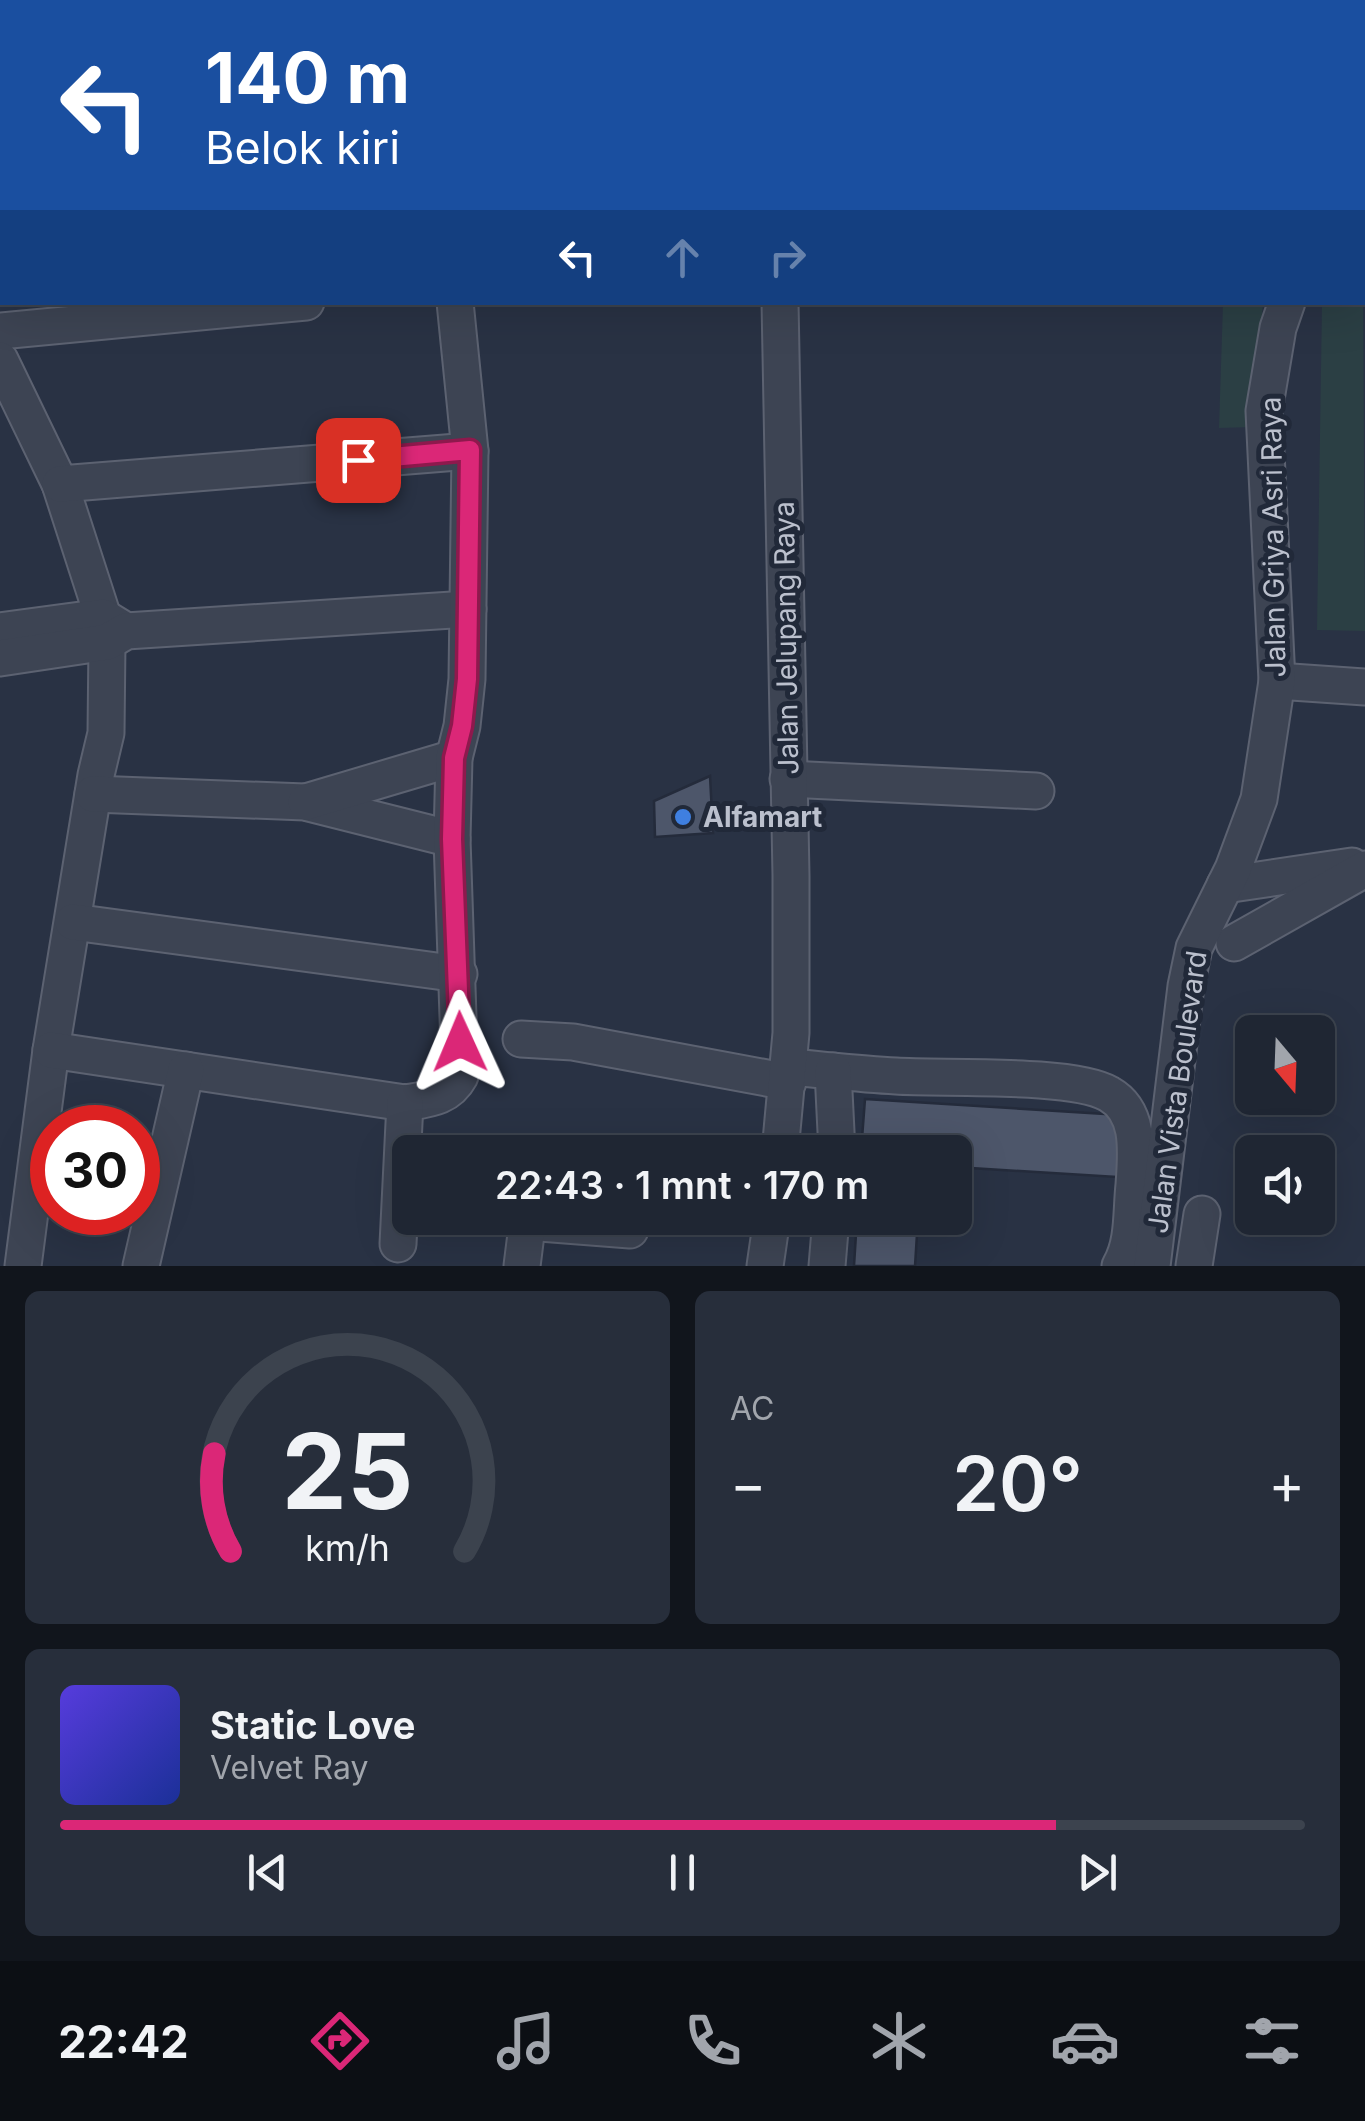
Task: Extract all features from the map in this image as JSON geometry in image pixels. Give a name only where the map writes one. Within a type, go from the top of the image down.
[{"type":"street","points":[[0,331],[274,305]]},
{"type":"street","points":[[51,1050],[405,1103],[436,1098],[453,1090],[460,1076],[452,839],[454,758],[467,679],[470,450],[454,305]]},
{"type":"street","name":"Jalan Jelupang Raya","points":[[780,305],[791,876],[789,1075],[782,1135]]},
{"type":"street","name":"Jalan Griya Asri Raya","points":[[1224,885],[1260,799],[1278,681],[1264,411],[1278,328],[1286,305]]},
{"type":"street","points":[[0,360],[60,484],[112,630],[106,733],[92,794],[51,1050],[23,1266]]},
{"type":"street","points":[[60,484],[470,450]]},
{"type":"street","points":[[0,631],[112,630],[468,608]]},
{"type":"street","points":[[0,658],[112,630]]},
{"type":"street","points":[[1278,681],[1365,687]]},
{"type":"street","points":[[305,802],[454,758]]},
{"type":"street","points":[[788,779],[1036,791]]},
{"type":"street","points":[[92,794],[305,802],[452,839]]},
{"type":"street","points":[[1224,885],[1365,866]]},
{"type":"street","points":[[1234,944],[1365,866]]},
{"type":"street","name":"Jalan Vista Boulevard","points":[[1152,1266],[1186,986],[1194,948],[1224,885]]},
{"type":"street","points":[[73,922],[459,974]]},
{"type":"street","points":[[521,1040],[573,1042],[789,1075],[833,1071],[1065,1082],[1108,1093],[1126,1109],[1134,1128],[1136,1160],[1129,1250],[1120,1266]]},
{"type":"street","points":[[141,1266],[186,1070]]},
{"type":"street","points":[[833,1071],[835,1135]]},
{"type":"street","points":[[398,1244],[405,1103]]},
{"type":"street","points":[[1194,1266],[1202,1214]]},
{"type":"street","points":[[522,1266],[525,1235]]},
{"type":"street","points":[[765,1266],[770,1235]]},
{"type":"street","points":[[827,1266],[830,1235]]},
{"type":"green space","points":[[1223,305],[1263,305],[1253,427],[1219,428]]},
{"type":"green space","points":[[1322,305],[1363,305],[1365,631],[1317,630]]},
{"type":"building","name":"Alfamart","points":[[710,776],[713,833],[655,837],[654,801]]},
{"type":"building","points":[[865,1099],[1121,1115],[1117,1177],[972,1168],[972,1135],[862,1135]]},
{"type":"building","points":[[856,1235],[917,1235],[915,1266],[854,1266]]},
{"type":"place","name":"Alfamart","points":[[683,817]]},
{"type":"route","points":[[358,460],[470,450],[467,679],[454,758],[452,839],[460,1042]]}]
